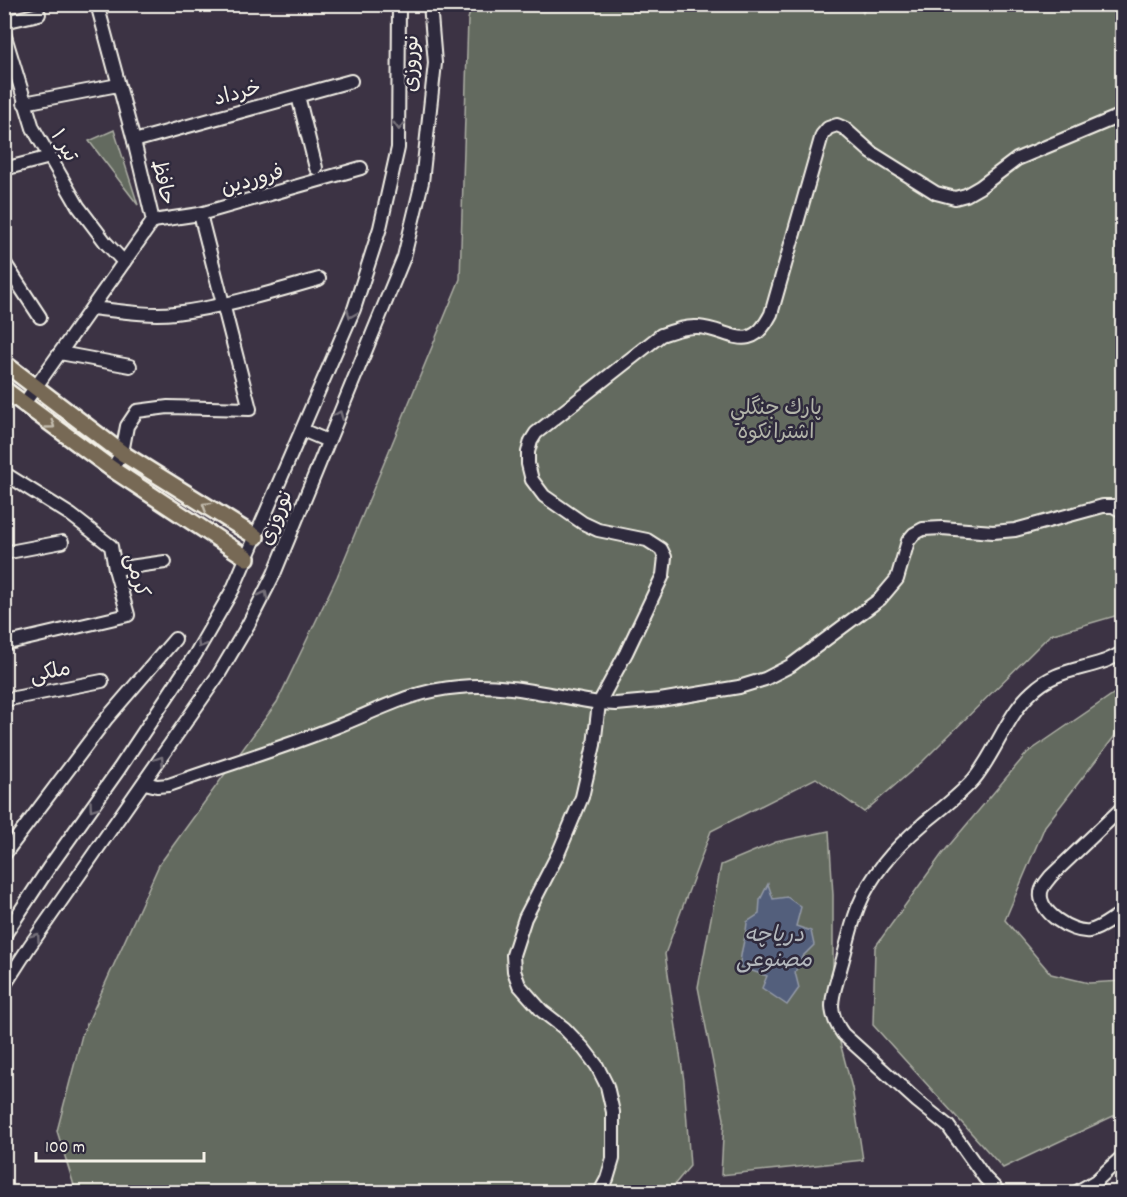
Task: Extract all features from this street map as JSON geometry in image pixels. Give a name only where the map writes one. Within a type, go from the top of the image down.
[{"type":"main road","name":"نوروزی","points":[[4,363],[122,453],[256,537]]},
{"type":"main road","name":"نوروزی","points":[[4,389],[112,469],[247,558]]},
{"type":"street","name":"حافظ","points":[[23,405],[153,221],[134,141],[96,4]]},
{"type":"street","name":"نوروزی","points":[[4,936],[195,655],[233,589],[354,309],[385,205],[398,148],[399,4]]},
{"type":"street","name":"نوروزی","points":[[4,986],[219,674],[274,574],[404,257],[422,182],[435,63],[430,4]]},
{"type":"street","points":[[4,22],[39,14]]},
{"type":"street","name":"تیر ۱","points":[[4,33],[33,128],[78,206],[106,243],[124,262]]},
{"type":"street","name":"خرداد","points":[[134,141],[351,81]]},
{"type":"street","points":[[24,104],[118,85]]},
{"type":"street","points":[[298,96],[316,168]]},
{"type":"street","points":[[600,1192],[614,1159],[613,1112],[607,1086],[597,1066],[584,1048],[530,999],[519,985],[514,971],[513,955],[525,918],[558,854],[582,797],[594,745],[599,704],[627,653],[663,575],[665,557],[661,549],[647,540],[598,530],[583,523],[544,496],[532,480],[528,464],[531,441],[536,433],[661,335],[684,327],[698,327],[712,329],[734,338],[746,338],[757,333],[765,325],[771,314],[822,135],[828,128],[837,125],[844,128],[872,153],[936,193],[955,198],[980,187],[1017,159],[1122,115]]},
{"type":"street","points":[[4,169],[50,157]]},
{"type":"street","name":"فروردین","points":[[153,221],[200,214],[361,168]]},
{"type":"street","points":[[112,469],[122,453],[127,426],[137,411],[168,407],[250,408],[200,214]]},
{"type":"street","points":[[4,262],[40,317]]},
{"type":"street","points":[[92,308],[131,313],[173,313],[225,304],[320,279]]},
{"type":"street","points":[[60,353],[130,366]]},
{"type":"street","points":[[302,430],[328,441]]},
{"type":"street","name":"کرمی","points":[[4,474],[71,515],[111,546],[128,615],[4,644]]},
{"type":"street","points":[[145,783],[157,786],[170,785],[338,726],[406,697],[434,690],[460,686],[495,687],[599,704],[660,700],[740,687],[765,679],[790,666],[880,599],[897,579],[908,541],[923,529],[942,528],[993,532],[1014,530],[1103,506],[1113,506],[1122,511]]},
{"type":"street","points":[[4,553],[62,542]]},
{"type":"street","points":[[115,569],[165,562]]},
{"type":"street","points":[[4,855],[107,718],[175,639]]},
{"type":"street","points":[[999,1192],[985,1178],[948,1126],[843,1034],[835,1023],[831,1009],[834,991],[859,905],[879,868],[898,847],[952,801],[976,777],[1030,692],[1056,675],[1101,662],[1122,653]]},
{"type":"street","name":"ملکی","points":[[4,700],[102,681]]},
{"type":"street","points":[[1122,808],[1051,876],[1041,894],[1046,909],[1059,921],[1078,930],[1089,931],[1101,927],[1122,913]]},
{"type":"street","points":[[1077,1192],[1096,1181],[1122,1157]]},
{"type":"green space","name":"پارك جنگلي اشترانكوه","points":[[858,4],[863,13],[867,4],[1122,5],[1122,614],[1050,635],[923,761],[864,812],[816,778],[711,831],[665,954],[684,1081],[690,1166],[668,1192],[76,1192],[57,1131],[82,1035],[159,865],[277,702],[337,577],[460,279],[468,19],[472,5]]},
{"type":"green space","points":[[114,130],[138,205],[89,141]]},
{"type":"green space","points":[[1122,688],[1122,719],[1114,737],[1045,826],[1005,920],[1051,974],[1089,983],[1122,981],[1122,1112],[1003,1168],[873,1025],[875,947],[942,854],[1027,753]]},
{"type":"green space","points":[[829,831],[833,895],[833,1016],[852,1088],[863,1160],[721,1175],[724,1119],[698,987],[721,865],[776,842]]},
{"type":"water","name":"دریاچه مصنوعی","points":[[768,884],[773,899],[787,897],[801,907],[796,926],[811,931],[814,945],[802,957],[795,972],[799,988],[787,1005],[762,988],[767,976],[740,967],[747,922],[759,914],[760,900]]}]
